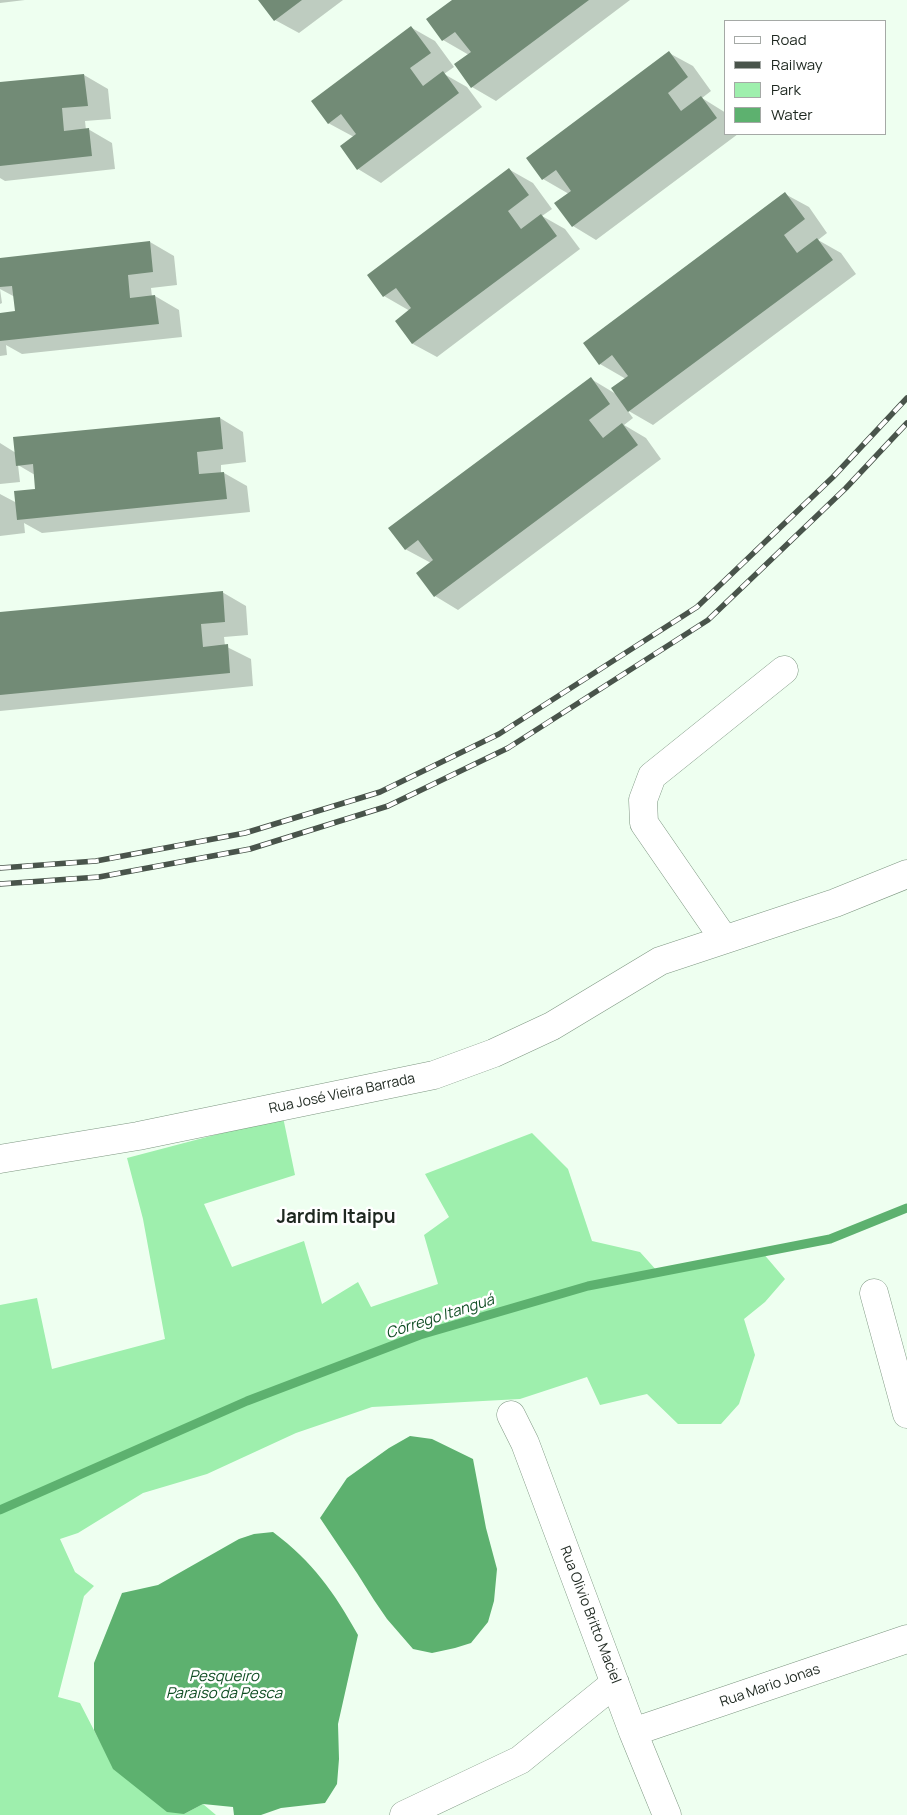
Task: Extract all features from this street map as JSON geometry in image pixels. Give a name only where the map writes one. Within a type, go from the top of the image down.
[{"type":"street","points":[[724,939],[644,822],[643,800],[652,776],[784,670]]},
{"type":"street","name":"Rua José Vieira Barrada","points":[[0,1158],[138,1136],[434,1075],[494,1053],[552,1026],[660,961],[836,903],[907,874]]},
{"type":"street","points":[[874,1293],[907,1414]]},
{"type":"street","name":"Rua Olivio Britto Maciel","points":[[512,1415],[525,1443],[633,1732],[667,1815]]},
{"type":"street","name":"Rua Mario Jonas","points":[[633,1732],[907,1639]]},
{"type":"street","points":[[404,1815],[520,1760],[615,1683]]},
{"type":"green space","points":[[283,1117],[295,1175],[204,1204],[232,1267],[304,1241],[322,1304],[358,1282],[371,1307],[438,1284],[424,1235],[449,1217],[425,1174],[532,1133],[568,1169],[592,1241],[640,1252],[658,1272],[762,1252],[785,1279],[765,1302],[744,1319],[755,1355],[739,1404],[721,1424],[678,1424],[647,1394],[600,1405],[587,1377],[520,1399],[372,1407],[296,1433],[207,1474],[143,1493],[78,1533],[60,1539],[75,1572],[94,1586],[84,1596],[58,1697],[80,1703],[114,1769],[184,1814],[203,1804],[216,1815],[0,1815],[0,1305],[37,1298],[52,1369],[165,1339],[143,1219],[127,1158]]},
{"type":"water","points":[[410,1436],[432,1439],[473,1459],[486,1528],[497,1569],[494,1601],[488,1622],[471,1643],[432,1653],[413,1649],[387,1619],[320,1518],[347,1478],[389,1448]]},
{"type":"water","name":"Pesqueiro Paraíso da Pesca","points":[[273,1532],[300,1555],[322,1579],[358,1635],[338,1724],[339,1759],[337,1784],[325,1803],[281,1808],[261,1815],[234,1815],[233,1807],[203,1804],[184,1814],[167,1812],[113,1769],[94,1730],[94,1663],[122,1593],[158,1585],[239,1539],[254,1534]]},
{"type":"building","points":[[258,0],[302,0],[274,21]]},
{"type":"building","points":[[452,0],[589,0],[471,88],[454,64],[471,52],[455,32],[442,41],[426,19]]},
{"type":"building","points":[[411,26],[431,53],[410,68],[423,86],[443,71],[459,93],[357,170],[340,146],[356,134],[341,114],[328,124],[311,101]]},
{"type":"building","points":[[669,51],[688,77],[668,93],[681,111],[701,96],[717,118],[572,227],[554,203],[571,191],[556,170],[542,180],[526,158]]},
{"type":"building","points":[[84,74],[88,106],[62,108],[64,131],[89,128],[92,156],[0,166],[0,82]]},
{"type":"building","points":[[509,168],[529,195],[508,211],[521,229],[541,214],[557,236],[412,344],[395,321],[411,308],[396,288],[383,297],[367,275]]},
{"type":"building","points":[[785,192],[805,219],[784,235],[797,253],[817,238],[833,260],[628,412],[611,388],[628,376],[612,355],[599,365],[583,343]]},
{"type":"building","points":[[150,241],[153,272],[128,275],[130,298],[155,295],[159,324],[0,341],[0,313],[15,311],[12,286],[0,287],[0,258]]},
{"type":"building","points":[[591,377],[610,404],[589,420],[603,438],[622,423],[638,445],[434,597],[416,573],[433,560],[418,540],[405,550],[388,528]]},
{"type":"building","points":[[220,417],[223,449],[197,452],[199,474],[224,472],[227,499],[17,520],[14,491],[35,489],[33,464],[16,466],[13,437]]},
{"type":"building","points":[[223,591],[225,622],[201,624],[203,647],[228,644],[230,673],[0,695],[0,612]]},
{"type":"waterway","name":"Córrego Itanguá","points":[[0,1510],[247,1401],[420,1335],[588,1286],[830,1239],[907,1208]]},
{"type":"railway","points":[[0,868],[96,861],[245,833],[380,792],[499,734],[697,607],[833,477],[907,398]]},
{"type":"railway","points":[[0,884],[99,877],[250,849],[388,806],[508,748],[708,620],[846,488],[907,423]]},
{"type":"district","name":"Jardim Itaipu","points":[[336,1218]]}]
